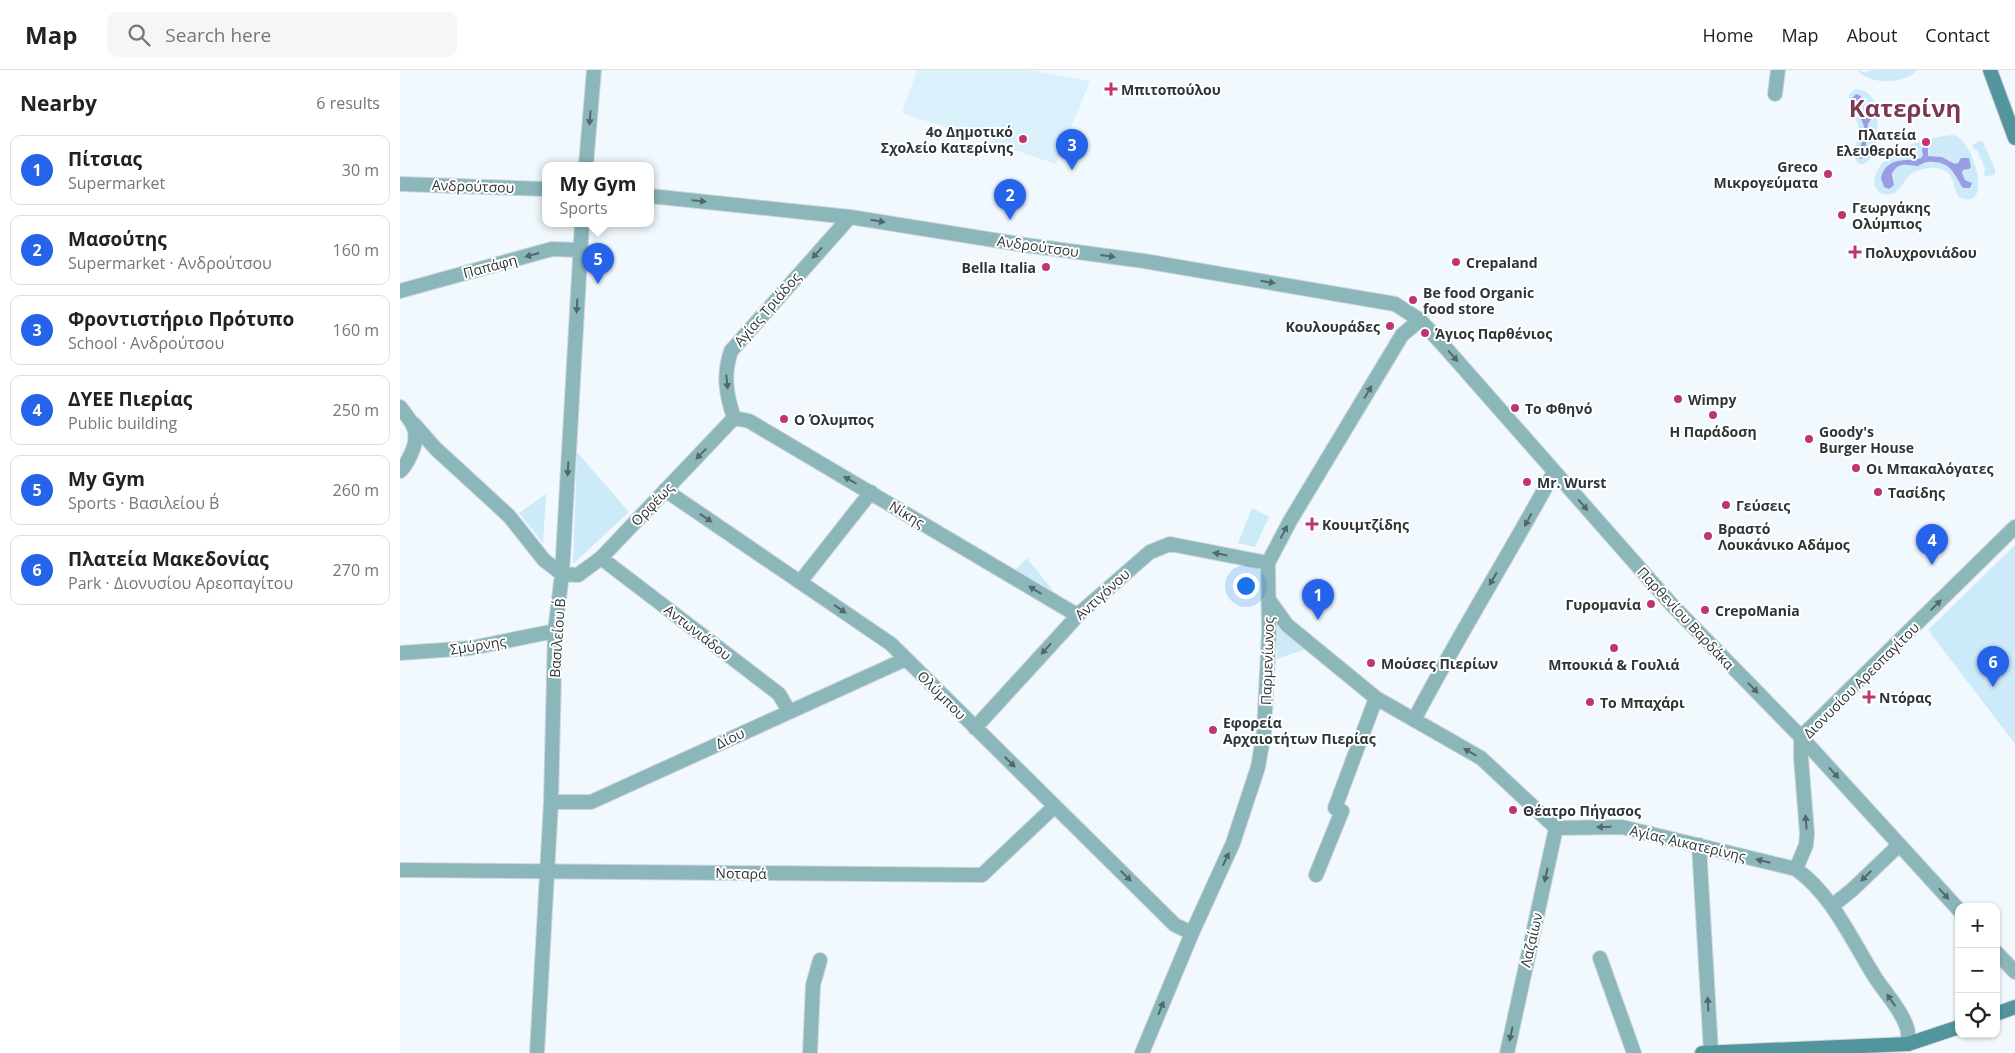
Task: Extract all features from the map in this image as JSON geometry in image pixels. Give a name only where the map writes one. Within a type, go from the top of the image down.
[{"type":"main road","points":[[1990,70],[2015,138]]},
{"type":"main road","points":[[2000,1013],[2015,1007]]},
{"type":"main road","points":[[1706,1053],[1908,1048],[1955,1029]]},
{"type":"street","points":[[586,162],[594,70]]},
{"type":"street","points":[[1775,94],[1778,70]]},
{"type":"street","name":"Ανδρούτσου","points":[[400,184],[542,188]]},
{"type":"street","name":"Ανδρούτσου","points":[[654,196],[850,216],[1025,245],[1150,262],[1395,304],[1420,320]]},
{"type":"street","name":"Αγίας Τριάδος","points":[[734,418],[725,367],[731,351],[850,216]]},
{"type":"street","name":"Βασιλείου Β΄","points":[[537,1053],[551,802],[555,631],[562,574],[582,227]]},
{"type":"street","name":"Παπάφη","points":[[400,291],[552,249],[580,250]]},
{"type":"street","name":"Παρθενίου Βαρδάκα","points":[[1420,320],[1672,605],[1801,737],[1955,906]]},
{"type":"street","name":"Παρμενίωνος","points":[[1142,1053],[1192,933],[1233,843],[1258,768],[1264,732],[1269,632],[1268,563],[1290,521],[1402,335],[1420,320]]},
{"type":"street","points":[[400,407],[435,448],[509,516],[544,560],[562,574]]},
{"type":"street","name":"Ορφέως","points":[[562,574],[578,575],[601,558],[734,418]]},
{"type":"street","name":"Νίκης","points":[[734,418],[749,421],[1077,615]]},
{"type":"street","points":[[400,471],[416,443],[414,424]]},
{"type":"street","points":[[1414,720],[1447,657],[1518,538],[1554,472]]},
{"type":"street","name":"Ολύμπου","points":[[665,490],[891,644],[1176,925],[1192,933]]},
{"type":"street","points":[[800,582],[871,492]]},
{"type":"street","name":"Διονυσίου Αρεοπαγίτου","points":[[1796,869],[1806,845],[1807,832],[1801,737],[2015,527]]},
{"type":"street","name":"Αντιγόνου","points":[[975,728],[1077,615],[1150,552],[1170,544],[1268,563]]},
{"type":"street","name":"Αντωνιάδου","points":[[601,558],[779,694],[789,711]]},
{"type":"street","points":[[1268,600],[1287,625],[1376,698],[1481,758],[1556,828]]},
{"type":"street","name":"Σμύρνης","points":[[400,653],[471,648],[555,631]]},
{"type":"street","name":"Δίου","points":[[551,802],[591,802],[906,659]]},
{"type":"street","points":[[1316,875],[1342,812],[1336,808],[1376,698]]},
{"type":"street","name":"Νοταρά","points":[[400,870],[982,875],[1055,806]]},
{"type":"street","name":"Αγίας Αικατερίνης","points":[[1556,828],[1622,827],[1796,869],[1811,880],[1832,906],[1874,975],[1900,1013],[1908,1027],[1908,1048]]},
{"type":"street","name":"Λαζαίων","points":[[1507,1053],[1556,828]]},
{"type":"street","points":[[1699,845],[1706,1053]]},
{"type":"street","points":[[1832,906],[1852,890],[1899,845]]},
{"type":"street","points":[[2000,956],[2015,972]]},
{"type":"street","points":[[1600,958],[1634,1053]]},
{"type":"street","points":[[810,1053],[813,985],[820,960]]},
{"type":"shaded area","name":"4ο Δημοτικό Σχολείο Κατερίνης","points":[[917,70],[1029,70],[1090,81],[1056,164],[902,113]]},
{"type":"shaded area","points":[[1857,70],[1864,72],[1876,70],[1918,70],[1904,78],[1878,81],[1870,79]]},
{"type":"shaded area","points":[[1856,89],[1866,92],[1872,98],[1876,106],[1877,117],[1876,139],[1871,157],[1866,163],[1861,164],[1856,160],[1854,151],[1859,129],[1849,99],[1849,94]]},
{"type":"shaded area","points":[[1953,135],[1961,140],[1968,149],[1974,161],[1977,174],[1978,186],[1976,195],[1970,199],[1959,197],[1950,175],[1943,170],[1933,168],[1922,169],[1913,173],[1892,194],[1882,194],[1877,189],[1874,183],[1875,178],[1879,168],[1886,159],[1906,146]],"holes":[[[1929,150],[1928,156],[1942,157],[1955,164],[1958,163],[1959,159],[1971,167],[1963,170],[1962,173],[1965,180],[1971,182],[1959,183],[1951,169],[1943,163],[1932,161],[1917,165],[1900,166],[1893,172],[1894,180],[1886,168],[1909,159],[1919,159]]]},
{"type":"shaded area","points":[[1982,140],[1995,169],[1995,175],[1984,176],[1985,168],[1977,150],[1972,145]]},
{"type":"shaded area","points":[[577,452],[629,512],[573,564]]},
{"type":"shaded area","points":[[546,494],[543,543],[519,513]]},
{"type":"shaded area","points":[[1252,508],[1269,517],[1255,547],[1238,543]]},
{"type":"shaded area","points":[[2015,545],[2015,744],[1928,630]]},
{"type":"shaded area","points":[[1027,558],[1054,592],[1015,570]]},
{"type":"shaded area","points":[[1277,625],[1306,649],[1277,659]]},
{"type":"water","points":[[1856,94],[1861,96],[1859,107],[1863,116],[1868,117],[1871,111],[1874,114],[1868,124],[1867,155],[1861,159],[1857,155],[1864,131],[1863,123],[1853,105],[1853,97]]},
{"type":"water","points":[[1924,146],[1928,148],[1928,156],[1942,157],[1955,164],[1961,158],[1969,158],[1971,167],[1963,170],[1962,173],[1965,180],[1972,183],[1970,188],[1963,188],[1949,167],[1940,163],[1930,162],[1918,166],[1900,165],[1892,174],[1894,185],[1889,189],[1884,187],[1881,178],[1887,166],[1897,161],[1921,158]]},
{"type":"place","name":"Μπιτοπούλου","points":[[1111,89]]},
{"type":"place","name":"4ο Δημοτικό Σχολείο Κατερίνης","points":[[1023,139]]},
{"type":"place","name":"Πλατεία Ελευθερίας","points":[[1926,142]]},
{"type":"place","name":"Φροντιστήριο Πρότυπο","points":[[1072,170]]},
{"type":"place","name":"Greco Μικρογεύματα","points":[[1828,174]]},
{"type":"place","name":"Γεωργάκης Ολύμπιος","points":[[1842,215]]},
{"type":"place","name":"Μασούτης","points":[[1010,220]]},
{"type":"place","name":"Πολυχρονιάδου","points":[[1855,252]]},
{"type":"place","name":"Crepaland","points":[[1456,262]]},
{"type":"place","name":"Bella Italia","points":[[1046,267]]},
{"type":"place","name":"My Gym","points":[[598,284]]},
{"type":"place","name":"Be food Organic food store","points":[[1413,300]]},
{"type":"place","name":"Κουλουράδες","points":[[1390,326]]},
{"type":"place","name":"Άγιος Παρθένιος","points":[[1425,333]]},
{"type":"place","name":"Wimpy","points":[[1678,399]]},
{"type":"place","name":"Το Φθηνό","points":[[1515,408]]},
{"type":"place","name":"Η Παράδοση","points":[[1713,415]]},
{"type":"place","name":"Ο Όλυμπος","points":[[784,419]]},
{"type":"place","name":"Goody's Burger House","points":[[1809,439]]},
{"type":"place","name":"Οι Μπακαλόγατες","points":[[1856,468]]},
{"type":"place","name":"Mr. Wurst","points":[[1527,482]]},
{"type":"place","name":"Τασίδης","points":[[1878,492]]},
{"type":"place","name":"Γεύσεις","points":[[1726,505]]},
{"type":"place","name":"Κουιμτζίδης","points":[[1312,524]]},
{"type":"place","name":"Βραστό Λουκάνικο Αδάμος","points":[[1708,536]]},
{"type":"place","name":"ΔΥΕΕ Πιερίας","points":[[1932,565]]},
{"type":"place","name":"Γυρομανία","points":[[1651,604]]},
{"type":"place","name":"CrepoMania","points":[[1705,610]]},
{"type":"place","name":"Πίτσιας","points":[[1318,620]]},
{"type":"place","name":"Μπουκιά & Γουλιά","points":[[1614,648]]},
{"type":"place","name":"Μούσες Πιερίων","points":[[1371,663]]},
{"type":"place","name":"Πλατεία Μακεδονίας","points":[[1993,687]]},
{"type":"place","name":"Ντόρας","points":[[1869,697]]},
{"type":"place","name":"Το Μπαχάρι","points":[[1590,702]]},
{"type":"place","name":"Εφορεία Αρχαιοτήτων Πιερίας","points":[[1213,730]]},
{"type":"place","name":"Θέατρο Πήγασος","points":[[1513,810]]},
{"type":"district","name":"Κατερίνη","points":[[1905,107]]}]
